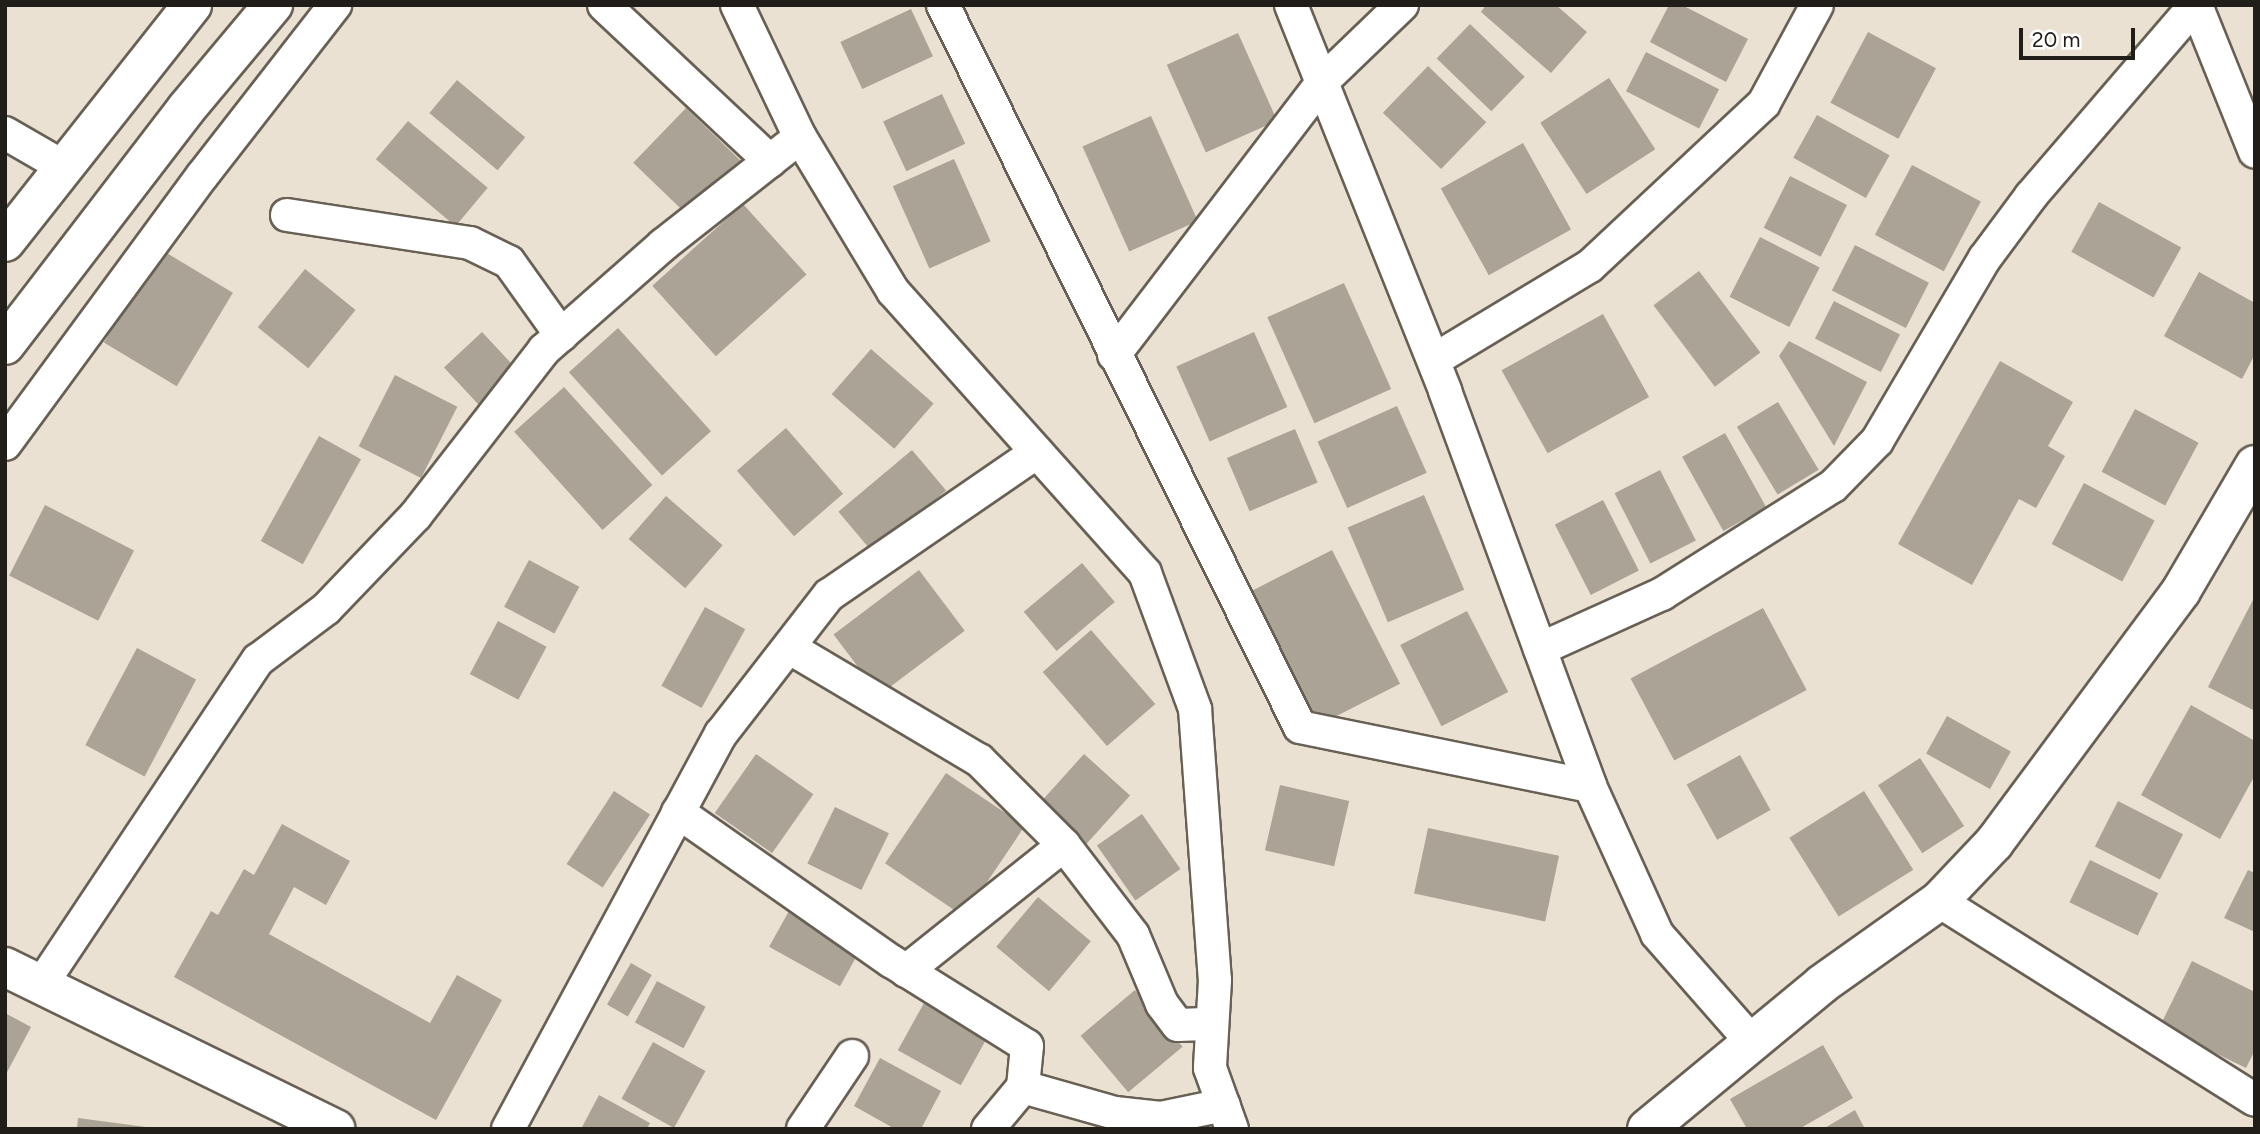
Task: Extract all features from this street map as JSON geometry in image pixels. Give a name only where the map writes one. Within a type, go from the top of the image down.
[{"type":"street","points":[[5,242],[192,5]]},
{"type":"street","points":[[5,345],[186,109],[273,5]]},
{"type":"street","points":[[5,444],[202,176],[335,5]]},
{"type":"street","points":[[604,5],[770,161]]},
{"type":"street","points":[[737,5],[800,137],[893,291],[1145,573],[1195,709],[1215,980],[1210,1068],[1228,1117],[1161,1118],[1115,1113],[1023,1087]]},
{"type":"street","points":[[943,5],[1300,727],[1590,786]]},
{"type":"street","points":[[1292,5],[1325,79],[1434,360],[1590,786],[1657,934],[1752,1042]]},
{"type":"street","points":[[1114,355],[1325,79],[1402,5]]},
{"type":"street","points":[[1434,360],[1590,266],[1764,103],[1817,5]]},
{"type":"street","points":[[1540,649],[1662,594],[1833,486],[1877,441],[1985,258],[2031,197],[2196,5],[2255,152]]},
{"type":"street","points":[[5,133],[64,167]]},
{"type":"street","points":[[41,985],[258,660],[326,608],[416,515],[544,350],[663,245],[800,137]]},
{"type":"street","points":[[287,215],[470,243],[509,262],[561,335]]},
{"type":"street","points":[[508,1129],[721,734],[790,649],[829,595],[1037,452]]},
{"type":"street","points":[[1669,1122],[1752,1042],[1822,984],[1939,901],[1994,844],[2181,591],[2255,465]]},
{"type":"street","points":[[790,649],[979,760],[1064,845],[1133,935],[1162,1004],[1178,1025],[1212,1024]]},
{"type":"street","points":[[678,812],[906,971],[1027,1046],[1023,1087],[988,1129]]},
{"type":"street","points":[[906,971],[1064,845]]},
{"type":"street","points":[[1939,901],[2255,1100]]},
{"type":"street","points":[[5,967],[335,1129]]},
{"type":"street","points":[[803,1129],[852,1056]]},
{"type":"building","points":[[1486,5],[1556,5],[1587,32],[1551,73],[1481,12]]},
{"type":"building","points":[[1669,5],[1682,5],[1748,39],[1726,82],[1650,42]]},
{"type":"building","points":[[911,9],[933,56],[862,89],[840,42]]},
{"type":"building","points":[[1470,24],[1525,77],[1491,111],[1437,59]]},
{"type":"building","points":[[1868,32],[1936,68],[1898,139],[1830,103]]},
{"type":"building","points":[[1238,33],[1277,121],[1206,152],[1167,65]]},
{"type":"building","points":[[1646,52],[1719,89],[1699,128],[1626,91]]},
{"type":"building","points":[[1428,66],[1486,122],[1441,169],[1383,113]]},
{"type":"building","points":[[1609,78],[1655,149],[1587,194],[1540,123]]},
{"type":"building","points":[[457,80],[525,137],[498,170],[429,113]]},
{"type":"building","points":[[942,94],[965,144],[906,171],[883,121]]},
{"type":"building","points":[[686,108],[744,164],[691,218],[633,163]]},
{"type":"building","points":[[1817,115],[1890,155],[1866,198],[1793,158]]},
{"type":"building","points":[[1151,116],[1198,221],[1129,252],[1082,147]]},
{"type":"building","points":[[408,121],[488,188],[456,226],[376,159]]},
{"type":"building","points":[[1523,143],[1571,230],[1489,275],[1441,189]]},
{"type":"building","points":[[954,159],[991,241],[929,268],[893,186]]},
{"type":"building","points":[[1912,165],[1981,202],[1944,271],[1875,235]]},
{"type":"building","points":[[1790,176],[1847,205],[1821,257],[1764,228]]},
{"type":"building","points":[[2099,202],[2181,248],[2154,297],[2071,252]]},
{"type":"building","points":[[743,204],[807,275],[716,356],[652,286]]},
{"type":"building","points":[[1760,237],[1820,267],[1789,327],[1730,297]]},
{"type":"building","points":[[1855,245],[1929,283],[1906,328],[1832,290]]},
{"type":"building","points":[[160,249],[233,293],[177,386],[104,342]]},
{"type":"building","points":[[305,269],[356,310],[308,368],[258,327]]},
{"type":"building","points":[[1699,271],[1760,352],[1715,387],[1653,305]]},
{"type":"building","points":[[2199,272],[2255,303],[2255,354],[2242,379],[2164,336]]},
{"type":"building","points":[[1344,283],[1391,389],[1314,423],[1267,317]]},
{"type":"building","points":[[1834,301],[1900,335],[1881,372],[1815,338]]},
{"type":"building","points":[[1603,314],[1649,397],[1548,453],[1502,370]]},
{"type":"building","points":[[618,328],[711,431],[662,475],[569,372]]},
{"type":"building","points":[[482,332],[519,371],[481,407],[444,367]]},
{"type":"building","points":[[1254,332],[1287,407],[1210,441],[1176,367]]},
{"type":"building","points":[[1789,341],[1867,382],[1834,446],[1779,356]]},
{"type":"building","points":[[871,349],[934,403],[894,449],[832,394]]},
{"type":"building","points":[[2000,361],[2073,402],[2048,446],[2065,456],[2036,508],[2019,499],[1972,585],[1898,544]]},
{"type":"building","points":[[395,375],[457,407],[421,478],[359,446]]},
{"type":"building","points":[[564,387],[652,485],[603,530],[514,432]]},
{"type":"building","points":[[1778,402],[1819,470],[1778,494],[1737,427]]},
{"type":"building","points":[[1397,406],[1427,473],[1347,508],[1318,441]]},
{"type":"building","points":[[2135,409],[2199,443],[2165,505],[2102,472]]},
{"type":"building","points":[[786,428],[843,494],[794,536],[737,471]]},
{"type":"building","points":[[1295,429],[1318,482],[1250,511],[1227,458]]},
{"type":"building","points":[[1725,433],[1766,507],[1723,531],[1682,457]]},
{"type":"building","points":[[319,436],[361,459],[303,564],[261,541]]},
{"type":"building","points":[[912,450],[946,491],[873,552],[838,512]]},
{"type":"building","points":[[1660,470],[1696,540],[1650,564],[1615,493]]},
{"type":"building","points":[[2084,483],[2155,521],[2122,581],[2052,544]]},
{"type":"building","points":[[1424,495],[1464,590],[1388,622],[1348,527]]},
{"type":"building","points":[[666,496],[723,545],[685,588],[629,539]]},
{"type":"building","points":[[1603,500],[1639,570],[1591,595],[1555,525]]},
{"type":"building","points":[[45,505],[134,550],[98,621],[9,575]]},
{"type":"building","points":[[1332,550],[1400,684],[1317,726],[1249,592]]},
{"type":"building","points":[[529,560],[579,587],[554,634],[504,607]]},
{"type":"building","points":[[1082,563],[1115,602],[1057,651],[1024,612]]},
{"type":"building","points":[[919,570],[965,631],[879,695],[834,634]]},
{"type":"building","points":[[2255,596],[2255,711],[2208,687]]},
{"type":"building","points":[[705,607],[745,629],[702,708],[661,686]]},
{"type":"building","points":[[1763,608],[1807,690],[1674,761],[1631,678]]},
{"type":"building","points":[[1467,611],[1508,692],[1441,726],[1400,645]]},
{"type":"building","points":[[498,621],[547,647],[518,700],[470,674]]},
{"type":"building","points":[[1091,630],[1155,704],[1107,746],[1043,672]]},
{"type":"building","points":[[137,648],[196,679],[145,777],[85,745]]},
{"type":"building","points":[[2191,705],[2255,741],[2255,775],[2220,839],[2141,795]]},
{"type":"building","points":[[1947,716],[2011,751],[1990,789],[1926,754]]},
{"type":"building","points":[[756,754],[813,794],[772,853],[715,813]]},
{"type":"building","points":[[1084,754],[1130,795],[1082,849],[1036,808]]},
{"type":"building","points":[[1740,755],[1771,810],[1717,840],[1687,785]]},
{"type":"building","points":[[1920,758],[1964,826],[1922,853],[1878,785]]},
{"type":"building","points":[[946,773],[1025,826],[964,916],[885,863]]},
{"type":"building","points":[[1280,785],[1349,801],[1334,866],[1265,850]]},
{"type":"building","points":[[614,791],[650,814],[603,887],[567,864]]},
{"type":"building","points":[[1864,791],[1913,870],[1839,917],[1789,838]]},
{"type":"building","points":[[2118,801],[2183,834],[2160,880],[2095,846]]},
{"type":"building","points":[[835,807],[889,833],[861,890],[807,864]]},
{"type":"building","points":[[1142,814],[1180,869],[1135,900],[1097,846]]},
{"type":"building","points":[[282,824],[350,861],[326,905],[294,887],[269,934],[430,1023],[457,975],[502,1000],[436,1120],[174,977],[211,911],[218,915],[244,869],[254,875]]},
{"type":"building","points":[[1428,828],[1559,856],[1545,921],[1414,894]]},
{"type":"building","points":[[2090,860],[2158,893],[2138,936],[2069,902]]},
{"type":"building","points":[[2248,870],[2255,873],[2255,932],[2224,918]]},
{"type":"building","points":[[1038,897],[1091,941],[1049,991],[996,947]]},
{"type":"building","points":[[789,911],[860,950],[840,986],[769,947]]},
{"type":"building","points":[[2192,961],[2255,992],[2255,1050],[2246,1068],[2160,1026]]},
{"type":"building","points":[[631,963],[652,975],[628,1017],[607,1005]]},
{"type":"building","points":[[657,981],[706,1007],[683,1048],[635,1022]]},
{"type":"building","points":[[1135,990],[1183,1047],[1128,1092],[1081,1036]]},
{"type":"building","points":[[924,1003],[987,1038],[961,1085],[898,1050]]},
{"type":"building","points":[[5,1013],[31,1027],[5,1076]]},
{"type":"building","points":[[653,1042],[705,1071],[674,1128],[621,1099]]},
{"type":"building","points":[[1823,1045],[1853,1098],[1799,1129],[1747,1129],[1730,1099]]},
{"type":"building","points":[[880,1058],[941,1091],[921,1129],[895,1129],[854,1106]]},
{"type":"building","points":[[599,1095],[650,1123],[647,1129],[581,1129]]},
{"type":"building","points":[[1855,1110],[1865,1129],[1823,1129]]},
{"type":"building","points":[[78,1118],[146,1127],[146,1129],[77,1129]]}]
